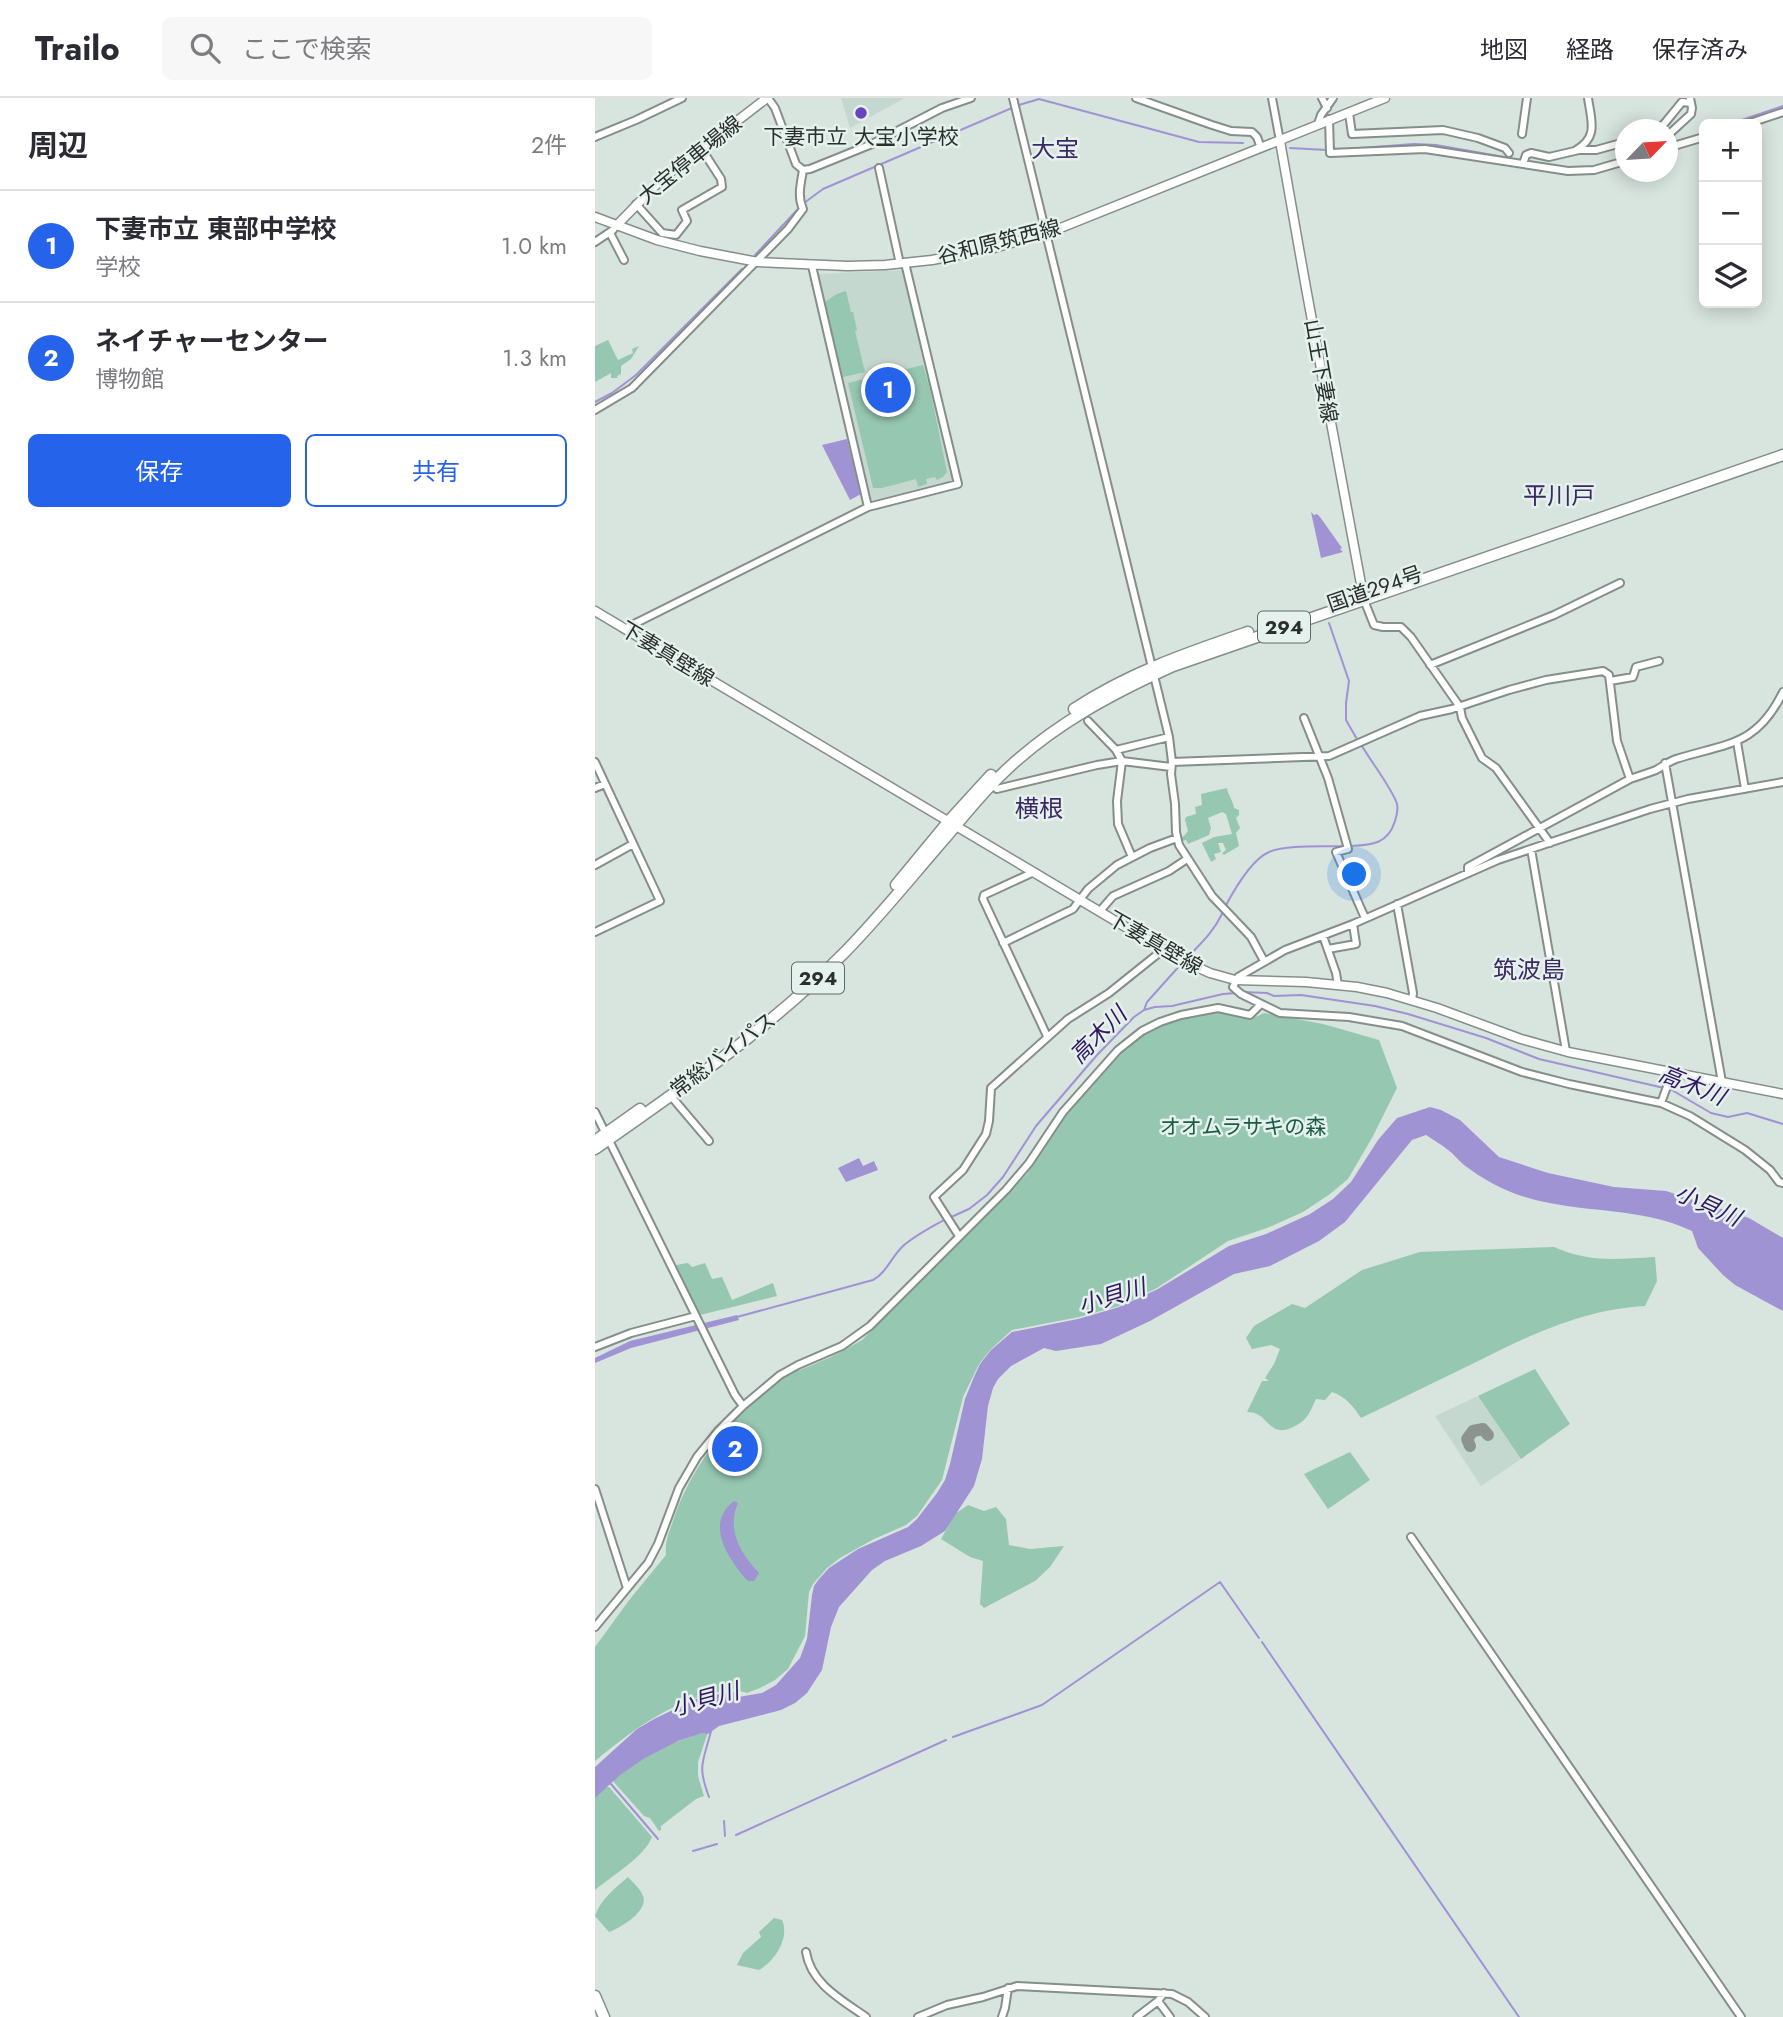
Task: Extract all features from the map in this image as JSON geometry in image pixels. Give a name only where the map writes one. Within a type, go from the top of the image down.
[{"type":"highway","name":"国道294号","points":[[952,824],[982,784],[1028,743],[1101,692],[1153,671],[1783,449]]},
{"type":"highway","name":"国道294号","points":[[1363,597],[1783,456]]},
{"type":"highway","name":"国道294号","points":[[908,870],[1031,748],[1080,713],[1153,671]]},
{"type":"highway","name":"常総バイパス","points":[[595,1141],[670,1096],[756,1033],[808,988],[863,932],[952,824]]},
{"type":"highway","name":"常総バイパス","points":[[595,1149],[607,1136],[727,1048],[804,983],[876,909],[908,870]]},
{"type":"highway","points":[[595,1996],[604,2017]]},
{"type":"main road","name":"大宝停車場線","points":[[613,230],[663,178],[767,98]]},
{"type":"main road","name":"谷和原筑西線","points":[[595,217],[613,230],[758,262],[813,266],[903,263],[965,254],[1046,233],[1385,98]]},
{"type":"main road","name":"山王下妻線","points":[[1280,141],[1363,597]]},
{"type":"main road","name":"下妻真壁線","points":[[595,611],[1184,961],[1210,973],[1235,980],[1306,982],[1377,991],[1437,1007],[1521,1039],[1566,1051],[1671,1075],[1783,1094]]},
{"type":"street","points":[[595,137],[682,98]]},
{"type":"street","points":[[767,98],[775,108],[796,164],[803,170],[872,145],[942,108],[971,98]]},
{"type":"street","points":[[1136,98],[1221,128],[1251,132],[1257,137],[1261,148]]},
{"type":"street","points":[[1272,98],[1280,141]]},
{"type":"street","points":[[1522,134],[1527,98]]},
{"type":"street","points":[[1571,153],[1585,145],[1591,134],[1588,98]]},
{"type":"street","points":[[1318,124],[1328,101]]},
{"type":"street","points":[[1668,119],[1682,102],[1691,101],[1693,111],[1678,127]]},
{"type":"street","points":[[1015,103],[1169,737],[1177,838],[1187,859],[1219,905],[1251,937],[1264,961]]},
{"type":"street","points":[[1762,119],[1783,112]]},
{"type":"street","points":[[1349,113],[1352,134],[1443,130],[1478,138],[1505,148],[1509,153]]},
{"type":"street","points":[[1329,119],[1330,153],[1425,149],[1568,172],[1594,170],[1615,164]]},
{"type":"street","points":[[1678,145],[1699,139]]},
{"type":"street","points":[[1523,164],[1526,155],[1531,153],[1549,158],[1615,145]]},
{"type":"street","points":[[636,204],[662,233],[676,235],[687,221],[682,210],[722,187],[721,179],[701,148]]},
{"type":"street","points":[[624,629],[868,507],[958,484],[879,168]]},
{"type":"street","points":[[595,411],[632,388],[788,229],[803,209],[800,192],[803,170]]},
{"type":"street","points":[[595,242],[613,230],[624,260]]},
{"type":"street","points":[[813,266],[868,507]]},
{"type":"street","points":[[1430,665],[1555,615],[1620,583]]},
{"type":"street","points":[[1363,597],[1374,625],[1405,629],[1460,707],[1462,718],[1482,758],[1496,768],[1550,843]]},
{"type":"street","points":[[1610,681],[1633,677],[1636,667],[1659,661]]},
{"type":"street","points":[[991,785],[997,789],[1122,761],[1172,764],[1329,756],[1420,716],[1567,675],[1603,671],[1609,675],[1617,741],[1630,779]]},
{"type":"street","points":[[1468,873],[1468,867],[1630,779],[1658,769],[1665,763],[1737,742],[1755,732],[1767,719],[1783,692]]},
{"type":"street","points":[[1304,718],[1321,756],[1348,846],[1336,852],[1365,918]]},
{"type":"street","points":[[1088,722],[1116,750],[1122,761],[1117,801],[1118,824],[1132,857]]},
{"type":"street","points":[[1116,750],[1169,737]]},
{"type":"street","points":[[1737,742],[1745,789]]},
{"type":"street","points":[[595,762],[660,901],[595,932]]},
{"type":"street","points":[[1665,763],[1722,1082]]},
{"type":"street","points":[[1781,1182],[1745,1150],[1690,1116],[1661,1103],[1522,1072],[1402,1026],[1349,1017],[1286,1014],[1238,993],[1233,987],[1235,980],[1264,961],[1468,873],[1531,849],[1671,803],[1783,782]]},
{"type":"street","points":[[595,788],[605,784]]},
{"type":"street","points":[[1003,943],[1073,909],[1088,889],[1102,877],[1132,857],[1177,838]]},
{"type":"street","points":[[595,865],[633,844]]},
{"type":"street","points":[[1531,849],[1566,1051]]},
{"type":"street","points":[[1100,911],[1113,896],[1169,871],[1187,859]]},
{"type":"street","points":[[1034,872],[983,897],[1047,1036]]},
{"type":"street","points":[[1397,904],[1412,1000]]},
{"type":"street","points":[[1328,949],[1356,944],[1353,923]]},
{"type":"street","points":[[1323,936],[1338,985]]},
{"type":"street","points":[[959,1237],[934,1197],[963,1170],[986,1133],[991,1088],[1047,1036],[1075,1014],[1109,993],[1164,949]]},
{"type":"street","points":[[595,1627],[653,1553],[679,1488],[719,1430],[774,1379],[857,1337],[1014,1181],[1072,1101],[1118,1050],[1151,1026],[1181,1015],[1218,1008],[1250,1014],[1260,1004]]},
{"type":"street","points":[[1661,1103],[1671,1075]]},
{"type":"street","points":[[670,1096],[709,1141]]},
{"type":"street","points":[[595,1112],[735,1395],[743,1406]]},
{"type":"street","points":[[595,1347],[631,1333],[697,1318]]},
{"type":"street","points":[[595,1489],[627,1588]]},
{"type":"street","points":[[1411,1537],[1741,2017]]},
{"type":"street","points":[[806,1952],[811,1969],[819,1981],[866,2017]]},
{"type":"street","points":[[918,2017],[947,2005],[1021,1985],[1164,1993],[1184,1999],[1205,2017]]},
{"type":"street","points":[[1002,2017],[1008,1988]]},
{"type":"street","points":[[1137,2017],[1164,1993]]},
{"type":"street","points":[[1158,2001],[1170,2017]]},
{"type":"shaded area","name":"下妻市立 大宝小学校","points":[[841,98],[905,98],[850,128]]},
{"type":"shaded area","points":[[905,271],[955,480],[869,501],[816,274]]},
{"type":"shaded area","points":[[1478,1396],[1521,1459],[1481,1486],[1435,1416]]},
{"type":"green space","points":[[846,291],[865,372],[839,378],[822,303]]},
{"type":"green space","points":[[608,340],[618,360],[633,353],[632,349],[639,346],[631,359],[621,366],[618,378],[611,378],[611,373],[595,382],[595,346]]},
{"type":"green space","points":[[923,365],[947,472],[937,480],[935,477],[926,479],[927,484],[918,487],[916,479],[873,488],[848,383]]},
{"type":"green space","points":[[1227,788],[1234,808],[1239,810],[1236,818],[1240,828],[1236,833],[1239,846],[1224,855],[1222,853],[1226,850],[1223,843],[1218,843],[1221,852],[1214,854],[1216,859],[1211,862],[1202,843],[1214,837],[1232,834],[1226,814],[1222,812],[1208,818],[1211,828],[1209,835],[1188,844],[1186,840],[1181,843],[1180,838],[1188,831],[1186,817],[1196,814],[1195,807],[1202,805],[1201,794]]},
{"type":"green space","name":"オオムラサキの森","points":[[1211,1011],[1222,1011],[1251,1019],[1264,1013],[1323,1024],[1379,1040],[1397,1088],[1348,1179],[1303,1212],[1228,1241],[1157,1288],[1119,1306],[1012,1330],[979,1364],[963,1397],[942,1480],[917,1516],[906,1525],[840,1558],[813,1584],[809,1592],[805,1636],[788,1669],[775,1680],[747,1693],[740,1689],[718,1692],[679,1704],[644,1724],[595,1761],[595,1647],[666,1555],[668,1535],[680,1503],[701,1462],[715,1443],[745,1409],[780,1380],[862,1340],[1027,1174],[1070,1110],[1123,1050],[1157,1027]]},
{"type":"green space","points":[[1554,1247],[1592,1258],[1655,1257],[1657,1281],[1645,1306],[1598,1313],[1554,1327],[1361,1418],[1349,1402],[1332,1392],[1325,1400],[1316,1399],[1301,1423],[1283,1430],[1277,1430],[1259,1415],[1247,1412],[1262,1381],[1269,1381],[1265,1378],[1280,1349],[1271,1345],[1252,1349],[1246,1338],[1254,1326],[1292,1304],[1305,1308],[1362,1270],[1420,1252]]},
{"type":"green space","points":[[688,1263],[692,1267],[705,1263],[712,1279],[722,1277],[732,1300],[773,1283],[777,1296],[700,1315],[676,1265]]},
{"type":"green space","points":[[1535,1369],[1570,1424],[1521,1459],[1478,1396]]},
{"type":"green space","points":[[1350,1452],[1370,1480],[1328,1509],[1304,1474]]},
{"type":"green space","points":[[968,1505],[984,1511],[996,1507],[1006,1519],[1009,1545],[1030,1549],[1064,1546],[1050,1567],[1035,1581],[984,1608],[980,1604],[983,1561],[970,1557],[941,1539],[955,1514]]},
{"type":"green space","points":[[708,1732],[698,1762],[698,1776],[704,1796],[696,1799],[661,1826],[659,1831],[650,1818],[644,1816],[612,1780],[658,1749]]},
{"type":"green space","points":[[605,1787],[609,1787],[652,1837],[643,1851],[595,1890],[595,1796]]},
{"type":"green space","points":[[628,1877],[642,1893],[644,1902],[638,1913],[609,1932],[595,1916],[597,1910]]},
{"type":"green space","points":[[774,1918],[782,1920],[784,1927],[782,1941],[775,1955],[759,1970],[737,1965],[743,1953],[761,1937],[759,1932]]},
{"type":"water","points":[[847,439],[861,494],[850,500],[822,445]]},
{"type":"water","points":[[1311,512],[1320,517],[1343,552],[1321,558]]},
{"type":"water","name":"小貝川","points":[[1430,1107],[1460,1120],[1499,1157],[1548,1173],[1614,1187],[1666,1191],[1749,1218],[1783,1238],[1783,1311],[1735,1285],[1723,1275],[1698,1248],[1692,1231],[1652,1218],[1567,1206],[1517,1194],[1478,1175],[1426,1135],[1412,1140],[1345,1222],[1319,1241],[1270,1266],[1234,1274],[1150,1321],[1101,1344],[1056,1351],[1044,1348],[1011,1366],[993,1388],[988,1406],[982,1459],[974,1486],[945,1531],[872,1570],[839,1607],[831,1627],[822,1670],[807,1693],[781,1710],[719,1726],[708,1734],[702,1733],[678,1741],[620,1775],[595,1798],[595,1767],[637,1729],[698,1698],[737,1691],[738,1697],[762,1693],[776,1685],[800,1658],[807,1639],[814,1586],[819,1579],[829,1568],[858,1549],[908,1527],[937,1493],[945,1480],[965,1399],[980,1364],[991,1350],[1012,1332],[1078,1319],[1119,1307],[1158,1289],[1229,1246],[1266,1234],[1310,1214],[1333,1199],[1351,1182],[1378,1140],[1397,1118]]},
{"type":"water","points":[[859,1158],[863,1166],[874,1161],[878,1170],[846,1182],[838,1168]]},
{"type":"water","points":[[737,1315],[739,1320],[631,1348],[595,1363],[595,1358],[630,1341]]},
{"type":"water","points":[[734,1501],[738,1503],[734,1523],[737,1541],[746,1558],[759,1573],[754,1581],[748,1581],[744,1577],[731,1559],[722,1539],[721,1519]]},
{"type":"waterway","points":[[804,203],[823,189],[1019,105],[1039,99],[1199,142],[1243,143]]},
{"type":"waterway","points":[[1745,119],[1783,106]]},
{"type":"waterway","points":[[1678,141],[1699,134]]},
{"type":"waterway","points":[[1333,150],[1436,145],[1521,160]]},
{"type":"waterway","points":[[1290,148],[1327,150]]},
{"type":"waterway","points":[[1527,161],[1570,168]]},
{"type":"waterway","points":[[755,255],[799,208]]},
{"type":"waterway","points":[[595,402],[636,375],[742,269]]},
{"type":"waterway","points":[[1329,623],[1349,681],[1346,720],[1358,741]]},
{"type":"waterway","points":[[1351,846],[1372,844],[1384,839],[1392,829],[1397,812],[1397,804],[1391,791],[1362,746]]},
{"type":"waterway","points":[[1225,907],[1250,868],[1269,852],[1296,847],[1346,846]]},
{"type":"waterway","points":[[1186,959],[1211,932],[1223,912]]},
{"type":"waterway","points":[[1144,1010],[1147,1002],[1182,963]]},
{"type":"waterway","name":"高木川","points":[[1243,992],[1274,996],[1301,995],[1375,1006],[1486,1038],[1539,1059],[1664,1088]]},
{"type":"waterway","name":"高木川","points":[[949,1218],[969,1209],[987,1195],[1003,1177],[1036,1126],[1097,1055],[1134,1017],[1155,1007],[1237,993]]},
{"type":"waterway","name":"高木川","points":[[1670,1089],[1711,1113],[1728,1117],[1747,1113],[1783,1124]]},
{"type":"waterway","name":"高木川","points":[[737,1317],[873,1280],[907,1243],[944,1220]]},
{"type":"waterway","points":[[953,1737],[1042,1705],[1220,1582],[1259,1638]]},
{"type":"waterway","points":[[1262,1642],[1519,2017]]},
{"type":"waterway","points":[[709,1797],[702,1770],[711,1731]]},
{"type":"waterway","points":[[736,1835],[946,1740]]},
{"type":"waterway","points":[[611,1784],[658,1839]]},
{"type":"waterway","points":[[724,1821],[725,1836]]},
{"type":"waterway","points":[[693,1851],[717,1844]]},
{"type":"taxiway","points":[[1470,1446],[1467,1439],[1473,1431],[1483,1429],[1488,1435]]},
{"type":"place","name":"下妻市立 大宝小学校","points":[[861,113]]},
{"type":"place","name":"下妻市立 東部中学校","points":[[888,390]]},
{"type":"place","name":"ネイチャーセンター","points":[[735,1449]]},
{"type":"district","name":"大宝","points":[[1055,149]]},
{"type":"district","name":"平川戸","points":[[1559,496]]},
{"type":"district","name":"横根","points":[[1039,809]]},
{"type":"district","name":"筑波島","points":[[1529,970]]}]
